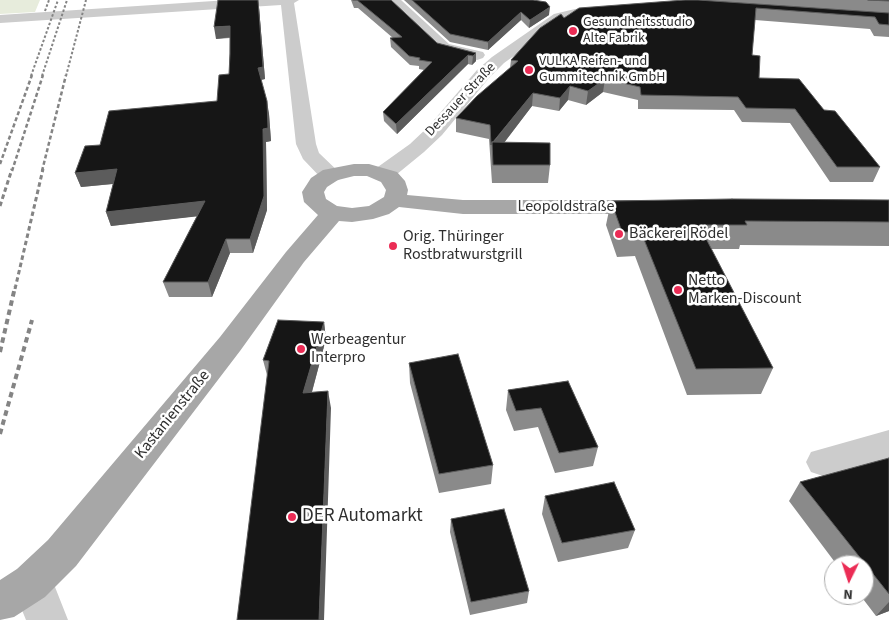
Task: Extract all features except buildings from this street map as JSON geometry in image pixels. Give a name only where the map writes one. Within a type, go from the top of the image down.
[{"type":"main road","points":[[362,170],[383,174],[394,181],[398,190],[394,200],[373,212],[352,215],[333,213],[319,206],[313,197],[313,192],[319,183],[331,175],[346,171],[362,170]]},
{"type":"main road","name":"Leopoldstraße","points":[[394,200],[463,207],[673,207]]},
{"type":"main road","name":"Kastanienstraße","points":[[16,593],[45,571],[78,534],[230,344],[295,257],[333,213]]},
{"type":"street","points":[[287,0],[306,144],[310,155],[331,175]]},
{"type":"street","points":[[0,19],[292,0]]},
{"type":"street","points":[[393,0],[444,47],[498,60]]},
{"type":"street","name":"Dessauer Straße","points":[[383,174],[417,148],[435,131],[483,74],[498,60],[552,22],[568,14],[623,10]]},
{"type":"street","points":[[823,462],[889,444]]},
{"type":"street","points":[[16,593],[41,601],[47,620]]},
{"type":"green space","points":[[0,0],[40,0],[35,12],[0,14]]},
{"type":"railway","points":[[45,11],[49,0]]},
{"type":"railway","points":[[31,76],[58,0]]},
{"type":"railway","points":[[42,76],[67,0]]},
{"type":"railway","points":[[66,76],[86,0]]},
{"type":"railway","points":[[0,164],[32,75]]},
{"type":"railway","points":[[12,171],[43,75]]},
{"type":"railway","points":[[42,171],[66,75]]},
{"type":"railway","points":[[0,206],[12,169]]},
{"type":"railway","points":[[15,289],[43,169]]},
{"type":"railway","points":[[0,352],[15,287]]},
{"type":"railway","points":[[0,434],[32,320]]},
{"type":"place","name":"Gesundheitsstudio Alte Fabrik","points":[[573,31]]},
{"type":"place","name":"VULKA Reifen- und Gummitechnik GmbH","points":[[529,70]]},
{"type":"place","name":"Bäckerei Rödel","points":[[619,234]]},
{"type":"place","name":"Orig. Thüringer Rostbratwurstgrill","points":[[393,246]]},
{"type":"place","name":"Netto Marken-Discount","points":[[678,290]]},
{"type":"place","name":"Werbeagentur Interpro","points":[[301,349]]},
{"type":"place","name":"DER Automarkt","points":[[292,517]]}]
